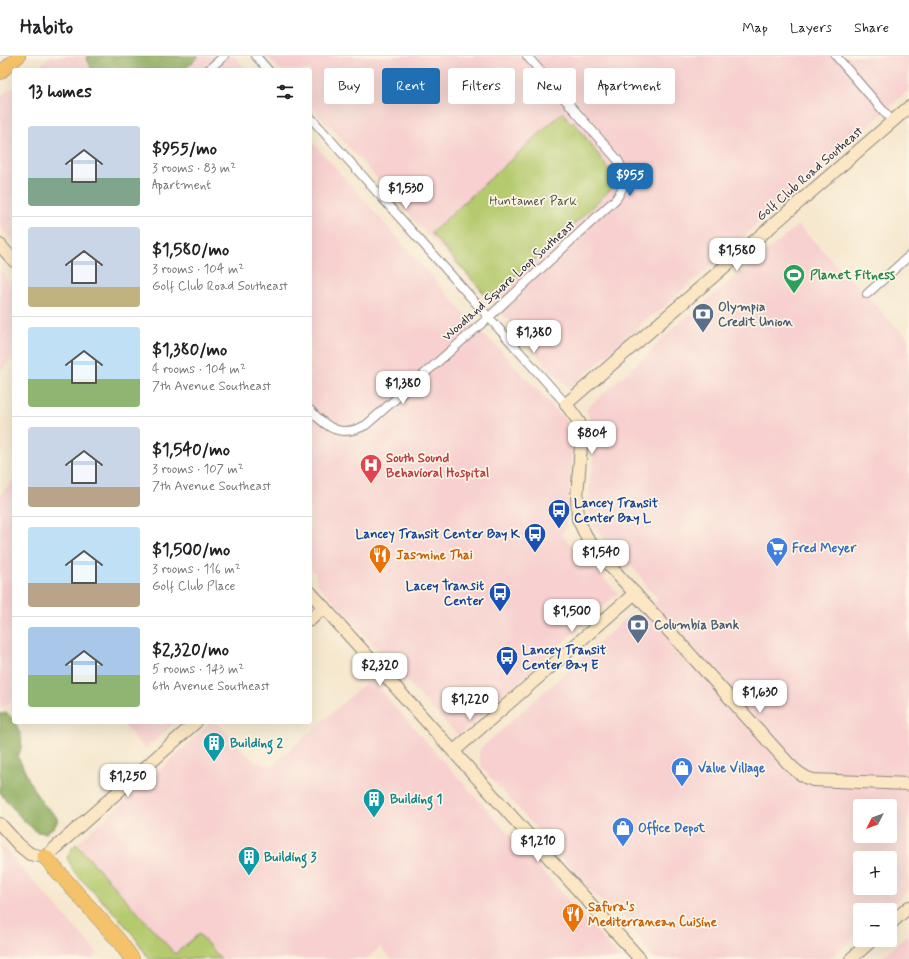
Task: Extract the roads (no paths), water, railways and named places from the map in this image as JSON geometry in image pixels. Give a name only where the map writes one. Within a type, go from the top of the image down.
[{"type":"highway","points":[[45,857],[119,940],[132,959]]},
{"type":"main road","points":[[0,73],[19,56]]},
{"type":"street","points":[[210,68],[224,56]]},
{"type":"street","points":[[256,56],[266,68]]},
{"type":"street","name":"Woodland Square Loop Southeast","points":[[312,412],[320,421],[337,431],[342,432],[358,430],[366,425],[488,317],[616,199],[621,192],[625,181],[622,166],[527,56]]},
{"type":"street","points":[[836,56],[892,121]]},
{"type":"street","name":"Golf Club Road Southeast","points":[[566,404],[909,107]]},
{"type":"street","points":[[312,119],[566,404],[579,422],[582,433],[577,497],[578,519],[587,538],[599,554],[796,772],[813,780],[909,784]]},
{"type":"street","points":[[0,246],[12,259]]},
{"type":"street","points":[[867,294],[909,256]]},
{"type":"street","points":[[454,752],[635,593]]},
{"type":"street","points":[[312,594],[640,959]]},
{"type":"street","points":[[312,618],[324,607]]},
{"type":"street","points":[[0,824],[19,845],[30,854],[45,857],[194,724]]},
{"type":"street","points":[[897,918],[909,907]]},
{"type":"street","points":[[851,959],[864,947]]},
{"type":"place","name":"Planet Fitness","points":[[794,294]]},
{"type":"place","name":"Olympia Credit Union","points":[[703,334]]},
{"type":"place","name":"South Sound Behavioral Hospital","points":[[371,484]]},
{"type":"place","name":"Lancey Transit Center Bay L","points":[[559,530]]},
{"type":"place","name":"Lancey Transit Center Bay K","points":[[535,554]]},
{"type":"place","name":"Fred Meyer","points":[[777,568]]},
{"type":"place","name":"Jasmine Thai","points":[[380,574]]},
{"type":"place","name":"Lacey Transit Center","points":[[500,612]]},
{"type":"place","name":"Columbia Bank","points":[[638,644]]},
{"type":"place","name":"Lancey Transit Center Bay E","points":[[507,676]]},
{"type":"place","name":"Building 2","points":[[214,762]]},
{"type":"place","name":"Value Village","points":[[682,788]]},
{"type":"place","name":"Building 1","points":[[374,818]]},
{"type":"place","name":"Office Depot","points":[[623,848]]},
{"type":"place","name":"Building 3","points":[[249,876]]},
{"type":"place","name":"Safura's Mediterranean Cuisine","points":[[573,934]]},
{"type":"park label","name":"Huntamer Park","points":[[533,201]]}]
